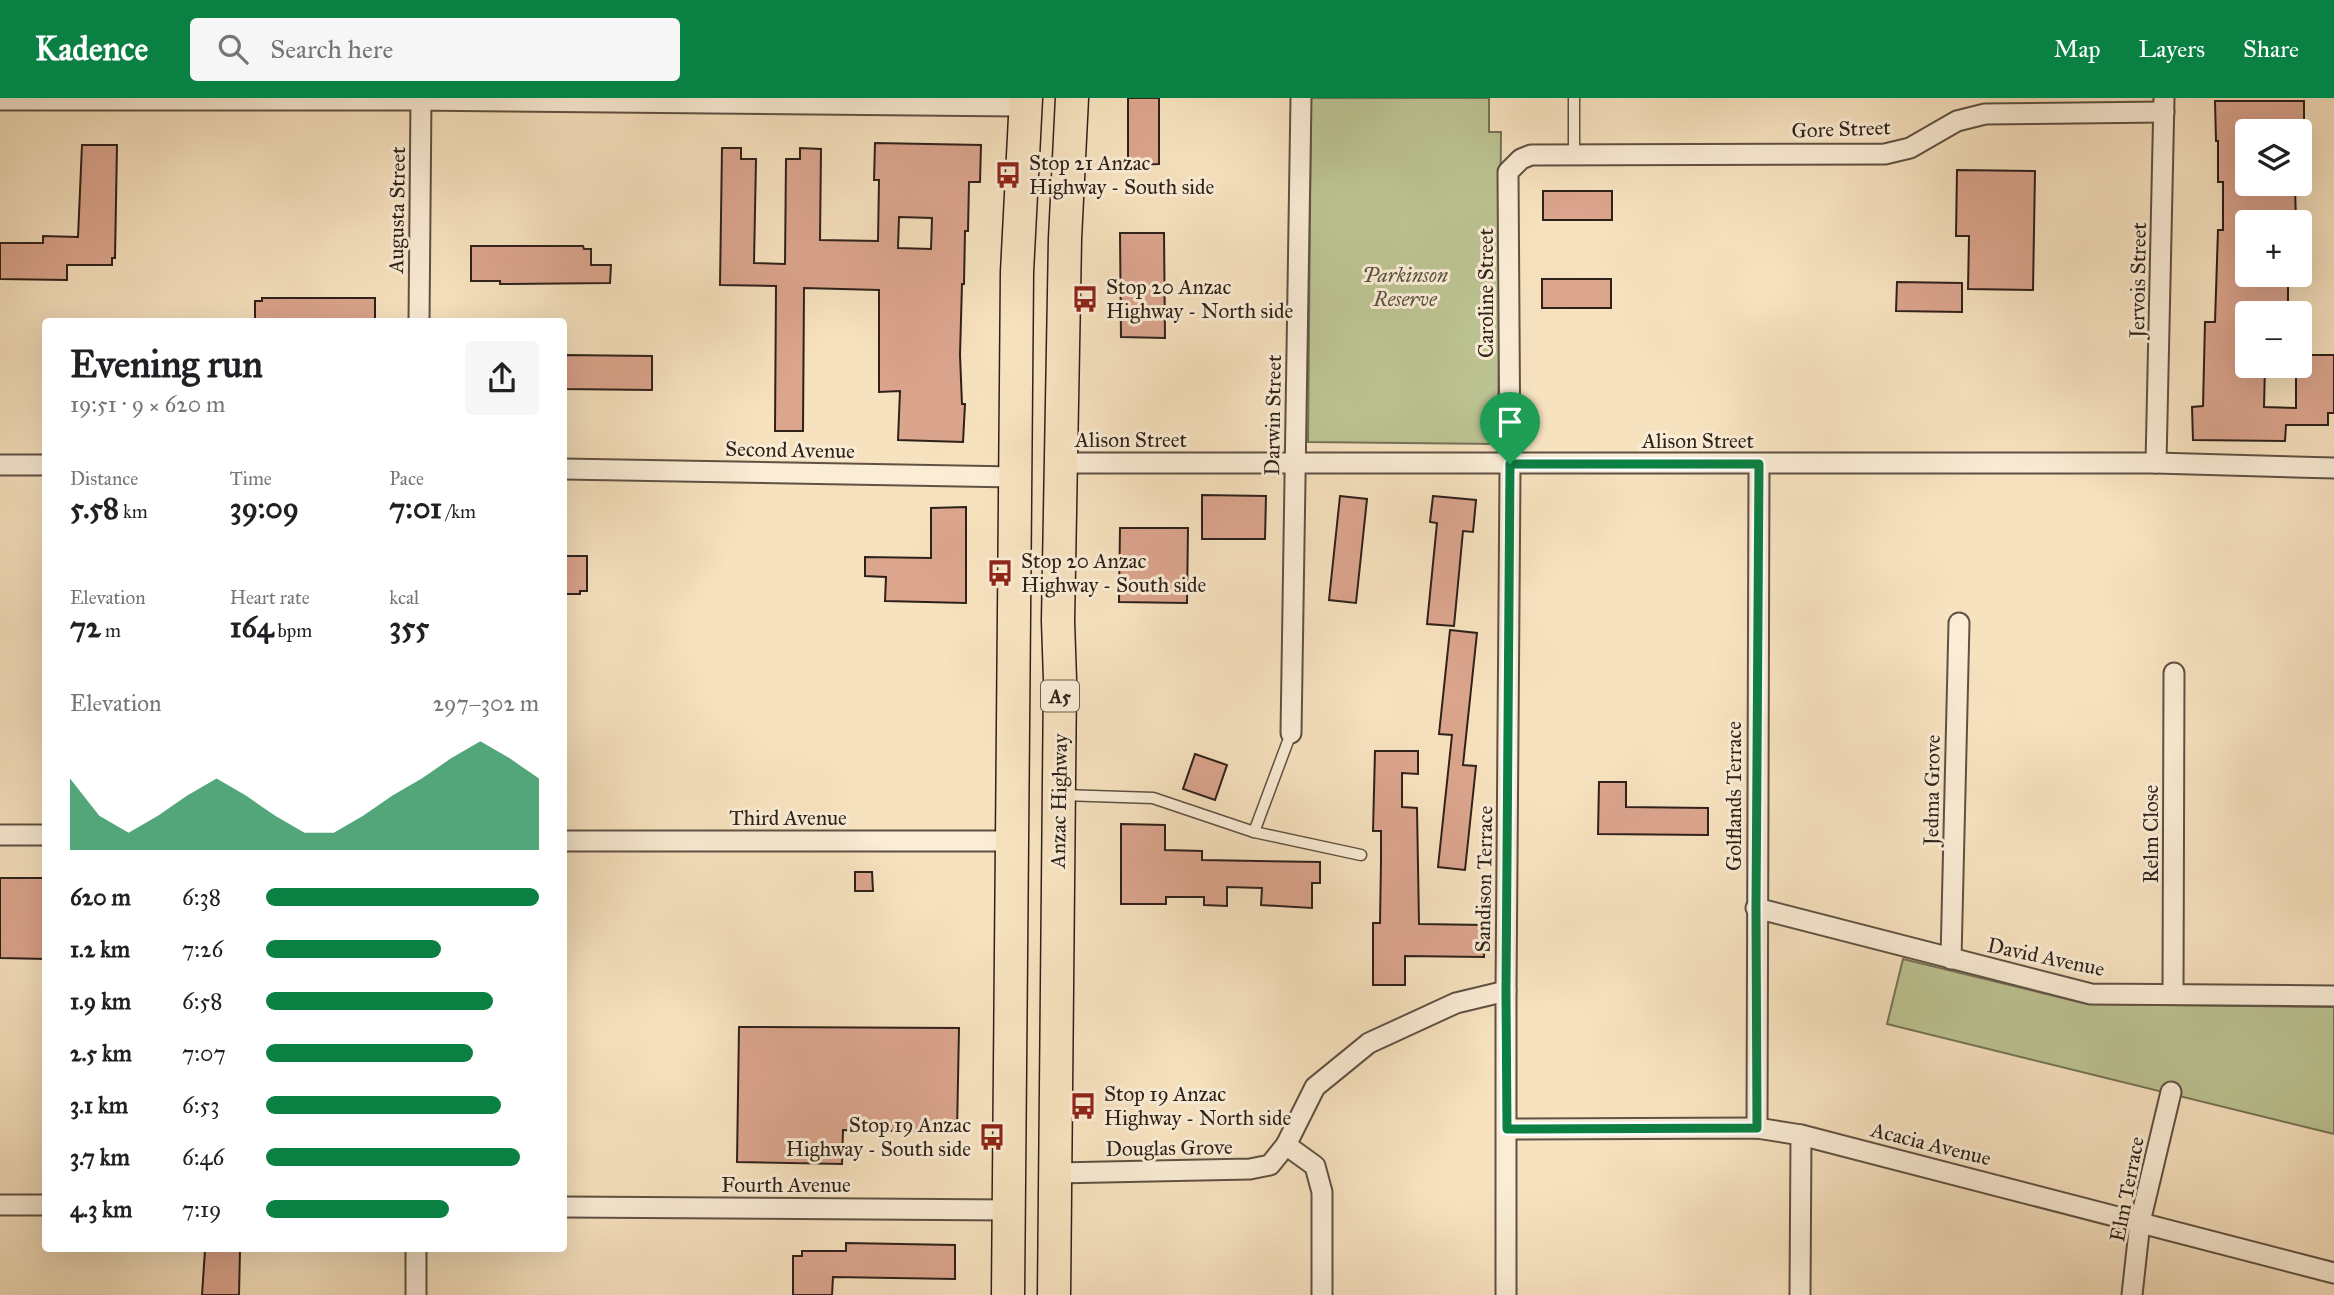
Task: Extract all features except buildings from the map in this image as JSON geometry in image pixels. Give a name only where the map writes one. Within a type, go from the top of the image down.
[{"type":"highway","name":"Anzac Highway","points":[[1054,1295],[1063,306],[1072,98]]},
{"type":"highway","name":"A5","points":[[1008,1295],[1017,272],[1025,102]]},
{"type":"highway","points":[[1017,272],[1028,277],[1038,276],[1049,270],[1058,259],[1065,239]]},
{"type":"highway","points":[[1017,316],[1027,304],[1041,300],[1056,299],[1063,306]]},
{"type":"highway","points":[[1014,642],[1036,647],[1045,644],[1059,621]]},
{"type":"highway","points":[[1014,682],[1023,674],[1041,671],[1053,673],[1060,680]]},
{"type":"street","name":"Darwin Street","points":[[1291,733],[1301,98]]},
{"type":"street","name":"Augusta Street","points":[[419,318],[421,99]]},
{"type":"street","points":[[0,100],[1025,102]]},
{"type":"street","name":"Gore Street","points":[[1513,165],[1531,156],[1885,154],[1910,148],[1957,121],[1985,114],[2164,105]]},
{"type":"street","name":"Jervois Street","points":[[2156,463],[2164,105]]},
{"type":"street","name":"Caroline Street","points":[[1510,464],[1508,172],[1513,165]]},
{"type":"street","name":"Alison Street","points":[[1062,463],[2156,463],[2334,468]]},
{"type":"street","name":"Sandison Terrace","points":[[1506,1295],[1510,464]]},
{"type":"street","name":"Golflands Terrace","points":[[1757,1128],[1759,464]]},
{"type":"street","points":[[0,465],[42,465]]},
{"type":"street","name":"Second Avenue","points":[[567,469],[1015,477]]},
{"type":"street","name":"Jedma Grove","points":[[1951,959],[1959,623]]},
{"type":"street","name":"Relm Close","points":[[2173,994],[2174,673]]},
{"type":"street","points":[[0,835],[42,835]]},
{"type":"street","name":"Third Avenue","points":[[567,841],[1013,841]]},
{"type":"street","name":"David Avenue","points":[[1756,908],[2091,994],[2334,996]]},
{"type":"street","name":"Douglas Grove","points":[[1055,1173],[1250,1169],[1270,1166],[1286,1145],[1315,1087],[1369,1043],[1456,1003],[1506,991]]},
{"type":"street","name":"Elm Terrace","points":[[2132,1295],[2140,1222],[2171,1092]]},
{"type":"street","name":"Acacia Avenue","points":[[1507,1129],[1757,1128],[1801,1135],[2334,1273]]},
{"type":"street","points":[[1800,1295],[1801,1135]]},
{"type":"street","points":[[1286,1145],[1315,1166],[1322,1192],[1322,1295]]},
{"type":"street","points":[[0,1205],[42,1205]]},
{"type":"street","name":"Fourth Avenue","points":[[567,1207],[1009,1210]]},
{"type":"street","points":[[416,1252],[416,1295]]},
{"type":"lane","points":[[1574,98],[1574,155]]},
{"type":"lane","points":[[1254,832],[1291,733]]},
{"type":"lane","points":[[1058,795],[1153,798],[1254,832],[1361,855]]},
{"type":"green space","name":"Parkinson Reserve","points":[[1311,98],[1489,98],[1489,132],[1501,132],[1498,444],[1308,442]]},
{"type":"green space","points":[[1903,959],[2087,1004],[2334,1007],[2334,1134],[1887,1024]]},
{"type":"place","name":"Stop 21 Anzac Highway - South side","points":[[1008,175]]},
{"type":"place","name":"Stop 20 Anzac Highway - North side","points":[[1085,299]]},
{"type":"place","name":"Stop 20 Anzac Highway - South side","points":[[1000,573]]},
{"type":"place","name":"Stop 19 Anzac Highway - North side","points":[[1083,1106]]},
{"type":"place","name":"Stop 19 Anzac Highway - South side","points":[[992,1137]]},
{"type":"route","points":[[1510,464],[1759,464],[1757,1128],[1507,1129],[1510,464]]}]
